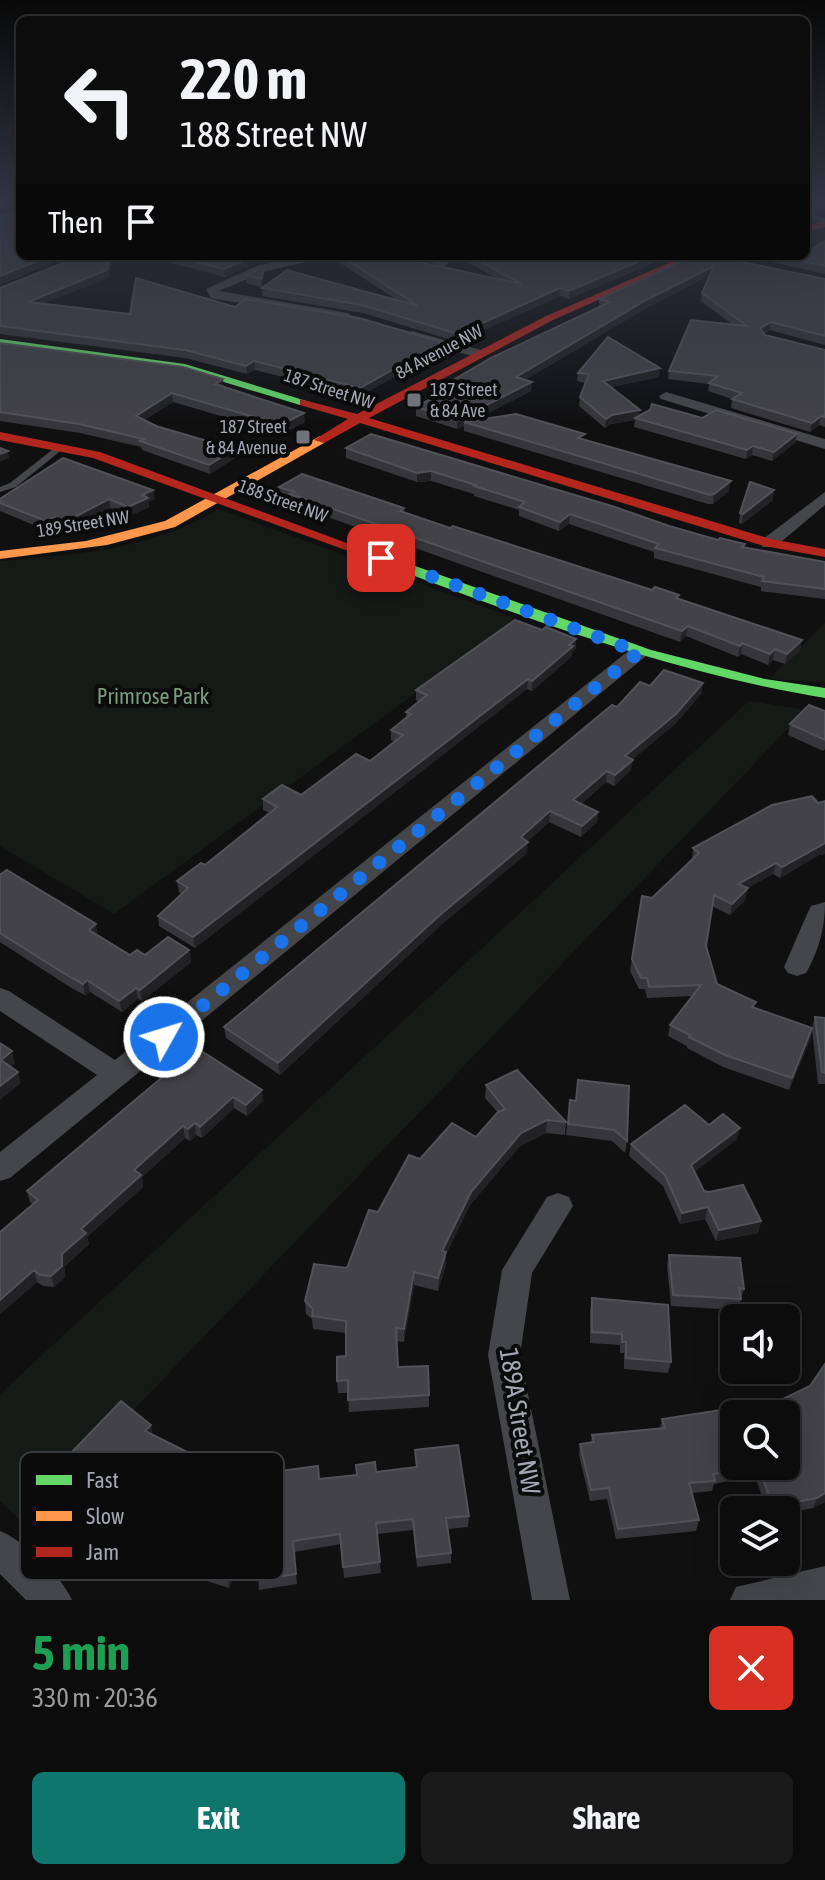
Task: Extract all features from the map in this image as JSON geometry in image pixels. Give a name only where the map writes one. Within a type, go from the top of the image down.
[{"type":"street","points":[[247,275],[212,289],[215,295],[362,320]]},
{"type":"street","name":"84 Avenue NW","points":[[170,524],[476,353],[644,275]]},
{"type":"street","points":[[405,333],[476,353]]},
{"type":"street","name":"187 Street NW","points":[[0,342],[185,367],[226,377],[769,543],[825,553]]},
{"type":"street","points":[[666,396],[825,444]]},
{"type":"street","name":"188 Street NW","points":[[0,436],[96,455],[639,652],[768,686],[825,693]]},
{"type":"street","points":[[769,543],[825,497]]},
{"type":"street","name":"189 Street NW","points":[[0,555],[100,544],[170,524]]},
{"type":"street","points":[[0,1169],[639,652]]},
{"type":"street","points":[[797,967],[820,912],[825,910]]},
{"type":"street","points":[[0,998],[117,1075]]},
{"type":"street","name":"189A Street NW","points":[[551,1600],[504,1355],[517,1270],[558,1206]]},
{"type":"street","points":[[0,1549],[20,1568]]},
{"type":"street","points":[[32,1580],[53,1600]]},
{"type":"street","points":[[749,1600],[825,1584]]},
{"type":"lane","points":[[0,490],[13,485],[60,448]]},
{"type":"green space","name":"Primrose Park","points":[[219,509],[517,619],[114,914],[0,846],[0,561],[86,552],[140,542],[193,523]]},
{"type":"green space","points":[[825,623],[825,683],[769,679]]},
{"type":"green space","points":[[749,701],[806,710],[93,1452],[20,1452],[20,1520],[0,1501],[0,1394]]},
{"type":"building","points":[[34,275],[95,275],[28,302],[130,314],[136,278],[235,307],[246,299],[359,318],[442,342],[360,388],[254,361],[246,366],[185,350],[0,326],[0,288]]},
{"type":"building","points":[[281,275],[304,275],[418,306],[370,275],[478,275],[522,284],[505,275],[608,275],[569,291],[560,288],[458,334],[362,305],[262,288]]},
{"type":"building","points":[[652,275],[697,275],[648,299],[516,377],[532,382],[457,420],[416,407],[436,396],[432,394],[438,389],[491,358],[610,302],[599,299]]},
{"type":"building","points":[[710,275],[804,275],[825,279],[825,336],[771,322],[760,328],[765,335],[825,350],[825,417],[821,416],[812,423],[732,399],[742,393],[709,383],[718,376],[669,371],[691,320],[747,326],[702,293]]},
{"type":"building","points":[[608,337],[660,368],[603,381],[640,410],[606,419],[580,397],[589,374],[578,373]]},
{"type":"building","points":[[0,343],[183,367],[223,379],[215,384],[304,413],[281,425],[172,393],[136,416],[156,426],[235,449],[209,465],[140,441],[144,439],[79,424],[0,412]]},
{"type":"building","points":[[652,404],[702,418],[716,410],[797,434],[774,452],[753,446],[747,450],[635,418],[650,410]]},
{"type":"building","points":[[516,414],[585,434],[578,438],[731,481],[710,495],[464,422]]},
{"type":"building","points":[[371,434],[669,526],[745,544],[742,547],[825,562],[825,589],[762,581],[764,577],[655,548],[659,544],[570,514],[560,522],[519,507],[525,502],[476,485],[431,471],[417,473],[346,448]]},
{"type":"building","points":[[63,458],[153,490],[142,495],[148,498],[128,507],[109,499],[67,521],[55,517],[46,521],[0,503],[0,499]]},
{"type":"building","points":[[302,474],[404,508],[400,511],[450,528],[453,526],[652,590],[655,587],[679,595],[676,598],[802,640],[787,654],[775,649],[770,654],[688,626],[682,631],[290,494],[294,492],[279,487]]},
{"type":"building","points":[[750,482],[774,490],[743,514],[740,513]]},
{"type":"building","points":[[515,620],[542,630],[546,627],[576,639],[569,645],[573,646],[532,681],[528,679],[193,937],[158,916],[188,888],[177,881],[201,863],[205,865],[277,807],[263,799],[282,785],[301,795],[356,754],[370,761],[403,735],[391,730],[411,714],[406,712],[427,695],[416,690]]},
{"type":"building","points":[[664,670],[703,683],[676,714],[625,756],[633,760],[615,775],[607,771],[573,800],[598,812],[582,826],[550,811],[521,837],[528,842],[441,914],[278,1063],[224,1027],[612,705],[617,707],[640,682],[650,686]]},
{"type":"building","points":[[809,705],[825,711],[825,740],[790,724]]},
{"type":"building","points":[[812,796],[818,803],[825,801],[825,843],[782,867],[776,863],[738,884],[748,888],[732,904],[714,895],[706,946],[717,984],[756,1002],[752,1007],[812,1028],[792,1078],[725,1055],[670,1025],[701,985],[649,987],[647,978],[641,978],[632,959],[642,896],[652,898],[699,853],[693,848],[772,805]]},
{"type":"building","points":[[7,870],[96,924],[89,930],[130,955],[137,950],[145,955],[168,937],[189,950],[140,990],[136,988],[119,1001],[87,980],[83,984],[70,977],[0,933],[0,874]]},
{"type":"building","points":[[815,1017],[825,1018],[825,1073],[822,1072]]},
{"type":"building","points":[[0,1043],[12,1051],[1,1060],[18,1072],[0,1086]]},
{"type":"building","points":[[197,1048],[262,1090],[246,1105],[233,1097],[200,1127],[195,1123],[188,1129],[183,1126],[134,1170],[141,1175],[81,1229],[86,1233],[62,1254],[62,1266],[51,1276],[40,1275],[34,1270],[0,1300],[0,1232],[38,1200],[27,1191]]},
{"type":"building","points":[[517,1070],[566,1122],[547,1120],[521,1133],[471,1192],[442,1251],[446,1252],[438,1278],[414,1272],[404,1329],[396,1328],[398,1367],[428,1366],[429,1395],[348,1400],[348,1380],[337,1381],[337,1357],[346,1356],[346,1321],[312,1316],[313,1309],[305,1301],[314,1264],[347,1268],[369,1210],[378,1212],[409,1155],[420,1159],[452,1123],[476,1137],[498,1112],[505,1109],[486,1085]]},
{"type":"building","points":[[578,1080],[629,1086],[627,1141],[614,1130],[568,1124],[570,1100],[576,1101]]},
{"type":"building","points":[[685,1105],[709,1125],[723,1114],[740,1128],[691,1165],[704,1191],[743,1185],[761,1221],[719,1230],[708,1207],[682,1213],[665,1175],[631,1144]]},
{"type":"building","points":[[669,1255],[740,1258],[744,1289],[739,1288],[741,1299],[673,1295]]},
{"type":"building","points":[[592,1298],[668,1305],[671,1362],[626,1358],[626,1342],[622,1342],[622,1334],[592,1332]]},
{"type":"building","points":[[825,1364],[825,1493],[800,1501],[800,1496],[769,1496],[763,1480],[800,1480],[800,1400],[781,1400],[810,1386]]},
{"type":"building","points":[[121,1401],[151,1425],[145,1431],[187,1452],[74,1452]]},
{"type":"building","points":[[720,1410],[720,1473],[713,1474],[715,1481],[689,1483],[699,1520],[618,1529],[609,1488],[591,1490],[580,1444],[594,1442],[592,1435],[665,1428],[662,1419]]},
{"type":"building","points":[[458,1445],[469,1516],[446,1518],[451,1553],[417,1557],[413,1519],[376,1523],[380,1562],[343,1567],[340,1534],[293,1541],[296,1574],[284,1576],[284,1470],[318,1466],[319,1479],[357,1475],[356,1465],[375,1462],[376,1472],[417,1467],[415,1450]]},
{"type":"traffic: fast","points":[[0,342],[185,367],[304,402]]},
{"type":"traffic: fast","points":[[356,549],[529,614],[646,653],[705,670],[825,693]]},
{"type":"traffic: slow","points":[[0,555],[107,541],[170,524],[320,440]]},
{"type":"traffic: jam","points":[[320,440],[457,365],[646,275]]},
{"type":"traffic: jam","points":[[304,402],[769,543],[825,553]]},
{"type":"traffic: jam","points":[[0,436],[96,455],[356,549]]},
{"type":"place","name":"187 Street & 84 Ave","points":[[414,400]]},
{"type":"place","name":"187 Street & 84 Avenue","points":[[303,437]]},
{"type":"route","points":[[164,1037],[639,652],[381,558]]}]
